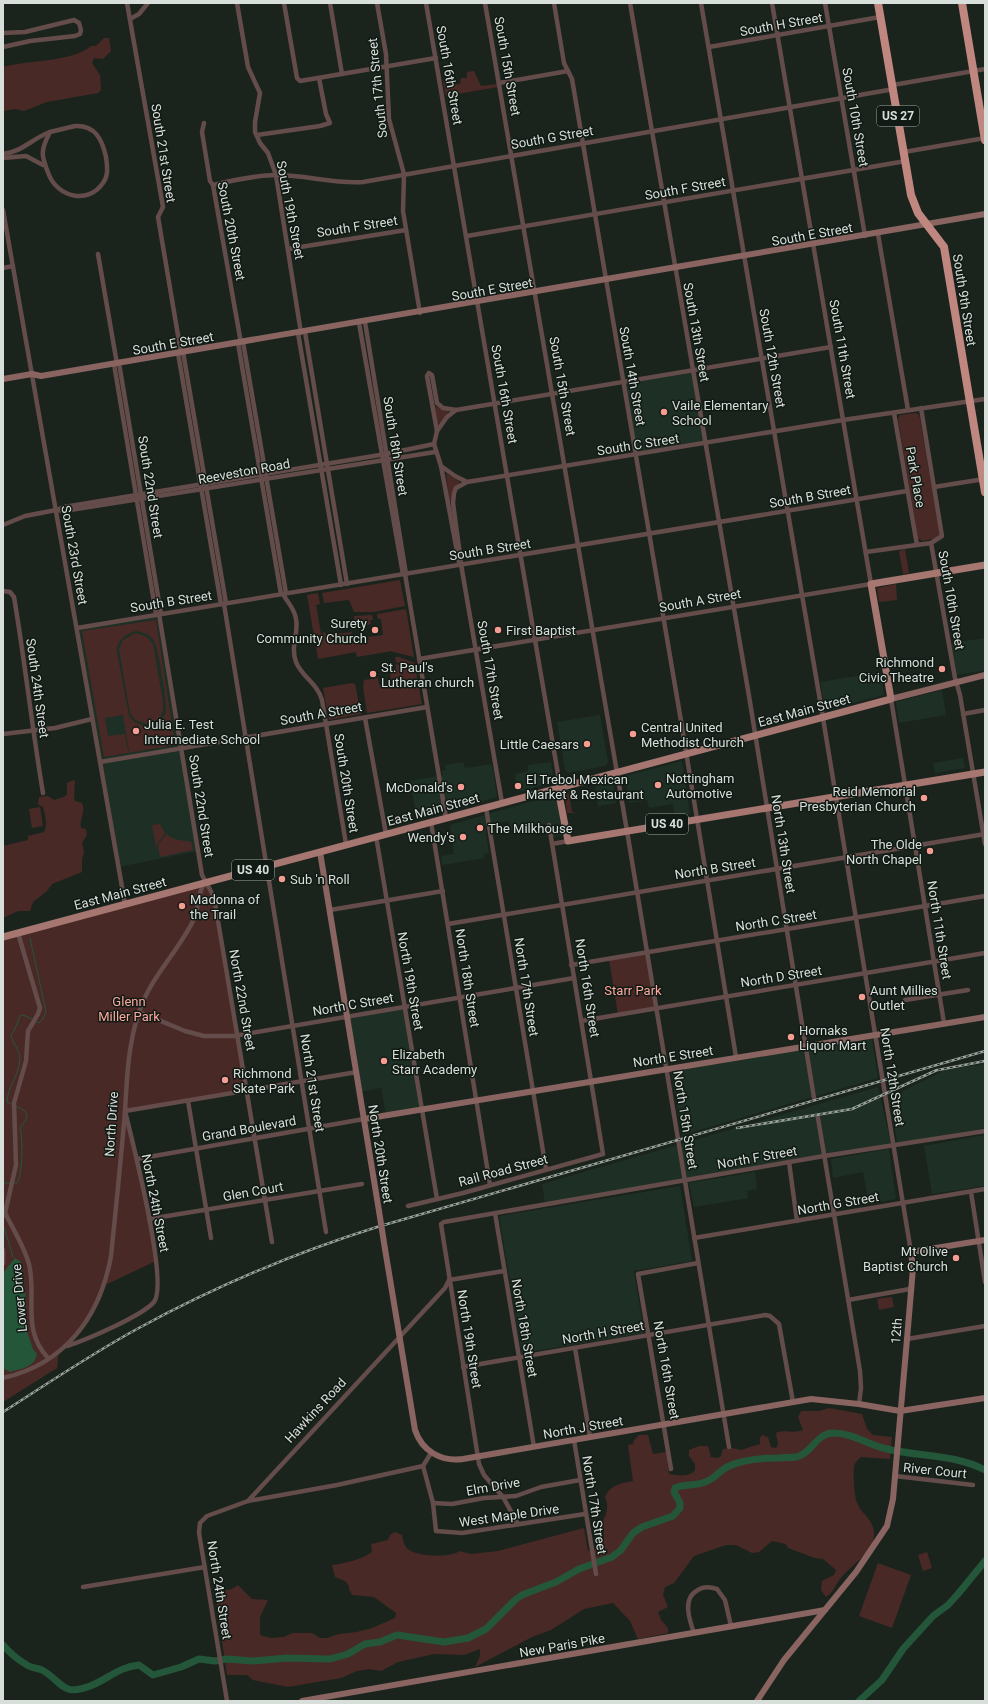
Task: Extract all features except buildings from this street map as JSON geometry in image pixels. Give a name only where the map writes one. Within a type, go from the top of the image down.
[{"type":"highway","name":"South 9th Street","points":[[878,3],[894,87],[913,202],[918,213],[944,247],[985,492]]},
{"type":"highway","points":[[962,3],[985,139]]},
{"type":"main road","name":"South A Street","points":[[871,584],[985,565]]},
{"type":"main road","name":"South 11th Street","points":[[871,584],[891,699]]},
{"type":"main road","name":"East Main Street","points":[[3,937],[891,699]]},
{"type":"main road","name":"US 40","points":[[568,841],[985,772]]},
{"type":"main road","points":[[558,789],[568,841]]},
{"type":"street","name":"South 21st Street","points":[[127,3],[163,207],[158,217],[246,738],[266,866]]},
{"type":"street","points":[[130,19],[139,14],[148,3]]},
{"type":"street","points":[[237,3],[248,67],[260,93],[255,122],[256,135],[320,126],[330,122],[326,114],[320,78]]},
{"type":"street","points":[[284,3],[297,78],[302,81],[436,58]]},
{"type":"street","points":[[330,3],[342,74]]},
{"type":"street","name":"South 17th Street","points":[[377,3],[386,67],[389,119],[404,174],[403,211],[420,313]]},
{"type":"street","name":"South 16th Street","points":[[426,3],[467,236],[493,404],[508,476],[522,556],[559,780],[558,789]]},
{"type":"street","name":"South 15th Street","points":[[485,3],[554,394],[617,772]]},
{"type":"street","name":"South 14th Street","points":[[554,3],[564,64],[572,79],[687,753],[736,1057]]},
{"type":"street","name":"South 13th Street","points":[[630,3],[755,735]]},
{"type":"street","name":"South 12th Street","points":[[701,3],[823,717]]},
{"type":"street","name":"South 11th Street","points":[[772,3],[871,584]]},
{"type":"street","name":"South 10th Street","points":[[825,3],[865,236]]},
{"type":"street","name":"South H Street","points":[[709,47],[880,18]]},
{"type":"street","points":[[3,33],[25,32],[74,20],[79,22],[81,30],[80,34],[76,36],[30,41],[3,47]]},
{"type":"street","name":"South G Street","points":[[213,185],[244,178],[276,175],[352,182],[842,98],[985,70]]},
{"type":"street","points":[[499,83],[568,71]]},
{"type":"street","name":"South 20th Street","points":[[204,123],[202,132],[210,181],[213,185],[284,594],[296,617],[293,645],[295,658],[300,670],[320,692],[346,844]]},
{"type":"street","points":[[3,154],[22,148],[35,138],[50,132],[80,126],[94,131],[101,138],[104,145],[107,175],[103,183],[93,192],[69,195],[56,187],[44,166],[41,154],[50,132]]},
{"type":"street","name":"South 19th Street","points":[[256,135],[268,153],[276,175],[302,333],[321,467],[341,584]]},
{"type":"street","points":[[904,152],[985,139]]},
{"type":"street","points":[[3,158],[26,156],[44,166]]},
{"type":"street","name":"South F Street","points":[[467,236],[906,161]]},
{"type":"street","name":"South 23rd Street","points":[[3,210],[125,904]]},
{"type":"street","name":"South E Street","points":[[3,379],[32,374],[41,376],[362,323],[878,234],[985,214]]},
{"type":"street","name":"South F Street","points":[[288,249],[406,230]]},
{"type":"street","points":[[878,234],[908,410]]},
{"type":"street","name":"South 22nd Street","points":[[98,254],[202,875],[205,882]]},
{"type":"street","points":[[3,268],[13,266]]},
{"type":"street","name":"South 18th Street","points":[[362,323],[446,818]]},
{"type":"street","name":"South 19th Street","points":[[302,333],[328,466],[347,584]]},
{"type":"street","points":[[437,431],[456,410],[830,347]]},
{"type":"street","name":"South 17th Street","points":[[456,410],[443,408],[437,403],[432,375],[429,373],[427,376],[437,431],[434,444],[435,452],[442,466],[459,562],[461,565]]},
{"type":"street","name":"South C Street","points":[[508,476],[843,420],[985,399]]},
{"type":"street","name":"South 10th Street","points":[[921,408],[942,534],[940,539],[931,543],[963,714],[985,844]]},
{"type":"street","name":"Park Place","points":[[894,413],[917,545]]},
{"type":"street","name":"Reeveston Road","points":[[3,525],[25,516],[64,507],[139,497],[328,466],[385,456],[434,444]]},
{"type":"street","name":"Reeveston Road","points":[[385,456],[435,452]]},
{"type":"street","points":[[442,466],[455,476],[467,482],[508,476]]},
{"type":"street","points":[[934,487],[984,479]]},
{"type":"street","name":"South 17th Street","points":[[467,482],[456,488],[453,503],[461,565],[502,803]]},
{"type":"street","name":"South B Street","points":[[77,628],[341,584],[522,556],[907,491]]},
{"type":"street","points":[[866,552],[931,543]]},
{"type":"street","name":"South A Street","points":[[419,659],[871,584]]},
{"type":"street","name":"South 24th Street","points":[[5,591],[12,593],[14,597],[24,654],[32,730],[43,793]]},
{"type":"street","name":"East Main Street","points":[[891,699],[985,675]]},
{"type":"street","name":"North 11th Street","points":[[891,699],[944,1023]]},
{"type":"street","name":"South A Street","points":[[100,762],[427,708]]},
{"type":"street","points":[[963,714],[985,710]]},
{"type":"street","name":"North 12th Street","points":[[823,717],[911,1252]]},
{"type":"street","points":[[365,718],[386,834]]},
{"type":"street","points":[[3,734],[65,726],[92,719]]},
{"type":"street","name":"North 13th Street","points":[[755,735],[814,1098]]},
{"type":"street","name":"North 15th Street","points":[[617,772],[729,1447]]},
{"type":"street","name":"North 17th Street","points":[[486,808],[546,1169]]},
{"type":"street","name":"North 18th Street","points":[[431,822],[490,1185]]},
{"type":"street","name":"North 16th Street","points":[[549,825],[603,1154]]},
{"type":"street","name":"North B Street","points":[[448,924],[984,834]]},
{"type":"street","name":"North 19th Street","points":[[376,836],[437,1199]]},
{"type":"street","points":[[552,844],[568,841]]},
{"type":"street","name":"North 20th Street","points":[[320,852],[415,1430],[419,1440],[431,1453]]},
{"type":"street","name":"North 21st Street","points":[[266,866],[326,1232]]},
{"type":"street","name":"North Drive","points":[[3,1378],[20,1374],[48,1358],[72,1341],[85,1325],[97,1301],[109,1268],[124,1111],[127,1061],[139,1012],[153,982],[193,921],[200,900],[200,890],[205,882]]},
{"type":"street","name":"North 22nd Street","points":[[205,882],[214,897],[272,1242]]},
{"type":"street","points":[[330,910],[443,891]]},
{"type":"street","name":"North C Street","points":[[571,965],[985,896]]},
{"type":"street","name":"Lower Drive","points":[[18,933],[40,1010],[26,1036],[26,1061],[14,1105],[16,1165],[4,1214],[29,1263],[32,1330],[39,1347],[48,1358]]},
{"type":"street","name":"North D Street","points":[[581,1021],[985,953]]},
{"type":"street","name":"North C Street","points":[[139,1012],[185,1031],[204,1036],[238,1035],[574,978]]},
{"type":"street","points":[[905,1000],[968,990]]},
{"type":"street","name":"North E Street","points":[[364,1118],[985,1017]]},
{"type":"street","points":[[124,1111],[357,1072]]},
{"type":"street","points":[[188,1100],[211,1238]]},
{"type":"street","name":"North 24th Street","points":[[124,1111],[137,1159],[149,1220],[157,1273],[157,1291],[155,1300]]},
{"type":"street","name":"Grand Boulevard","points":[[137,1159],[364,1118]]},
{"type":"street","points":[[818,1118],[861,1383],[859,1404]]},
{"type":"street","name":"North F Street","points":[[440,1226],[444,1222],[495,1213],[824,1156],[985,1131]]},
{"type":"street","name":"Rail Road Street","points":[[408,1206],[603,1154]]},
{"type":"street","points":[[789,1162],[797,1221]]},
{"type":"street","name":"Glen Court","points":[[149,1220],[362,1184]]},
{"type":"street","name":"North G Street","points":[[694,1238],[985,1189]]},
{"type":"street","points":[[971,1192],[985,1282]]},
{"type":"street","name":"North 18th Street","points":[[495,1213],[534,1447]]},
{"type":"street","name":"North 19th Street","points":[[440,1226],[479,1466],[484,1475],[503,1497],[518,1524]]},
{"type":"street","points":[[911,1252],[985,1240]]},
{"type":"street","name":"Lower Drive","points":[[3,1250],[3,1263]]},
{"type":"street","name":"12th","points":[[757,1701],[788,1654],[856,1572],[885,1531],[890,1517],[895,1476],[910,1288],[913,1268],[911,1252]]},
{"type":"street","name":"North 16th Street","points":[[671,1470],[638,1274],[698,1263]]},
{"type":"street","points":[[399,1336],[445,1288],[449,1280],[504,1271]]},
{"type":"street","points":[[848,1300],[910,1288]]},
{"type":"street","name":"North Drive","points":[[59,1350],[109,1329],[142,1311],[155,1300]]},
{"type":"street","name":"North H Street","points":[[463,1367],[761,1315],[770,1316],[779,1324],[793,1402]]},
{"type":"street","points":[[907,1338],[985,1326]]},
{"type":"street","name":"Hawkins Road","points":[[248,1501],[399,1336]]},
{"type":"street","name":"North 17th Street","points":[[575,1348],[590,1437]]},
{"type":"street","name":"North J Street","points":[[431,1453],[450,1460],[818,1398],[900,1411],[985,1398]]},
{"type":"street","name":"North 17th Street","points":[[574,1440],[596,1574]]},
{"type":"street","points":[[248,1501],[423,1466],[431,1453]]},
{"type":"street","points":[[423,1466],[433,1503]]},
{"type":"street","name":"River Court","points":[[895,1476],[973,1485]]},
{"type":"street","name":"Elm Drive","points":[[433,1503],[452,1504],[484,1498],[520,1495],[547,1486],[580,1480]]},
{"type":"street","name":"North 24th Street","points":[[227,1701],[199,1533],[200,1524],[209,1515],[248,1501]]},
{"type":"street","name":"West Maple Drive","points":[[433,1503],[436,1531],[457,1534],[585,1514]]},
{"type":"street","points":[[83,1586],[205,1567]]},
{"type":"street","points":[[694,1632],[688,1602],[691,1595],[697,1590],[704,1588],[717,1589],[723,1595],[731,1626]]},
{"type":"street","name":"New Paris Pike","points":[[302,1701],[825,1610]]},
{"type":"shaded area","name":"Vaile Elementary School","points":[[692,371],[705,444],[636,455],[623,382]]},
{"type":"shaded area","name":"Julia E. Test Intermediate School","points":[[159,614],[198,851],[118,867],[77,628]]},
{"type":"shaded area","points":[[985,638],[985,670],[957,675],[951,643]]},
{"type":"shaded area","points":[[881,672],[884,695],[825,710],[820,682]]},
{"type":"shaded area","points":[[942,690],[946,715],[899,723],[896,702]]},
{"type":"shaded area","points":[[600,715],[608,762],[605,766],[569,773],[565,770],[557,722]]},
{"type":"shaded area","points":[[963,758],[965,768],[935,773],[933,763]]},
{"type":"shaded area","points":[[682,761],[690,813],[675,816],[673,804],[649,808],[647,800],[629,803],[625,776]]},
{"type":"shaded area","points":[[463,762],[465,768],[492,764],[497,797],[417,819],[410,781],[443,775],[442,771],[446,770],[445,765]]},
{"type":"shaded area","points":[[551,762],[554,781],[517,792],[515,774],[528,771],[528,765]]},
{"type":"shaded area","points":[[612,780],[616,803],[598,806],[595,784]]},
{"type":"shaded area","points":[[552,798],[558,804],[564,835],[549,838],[546,824],[511,830],[510,824],[507,821],[485,825],[489,853],[484,854],[484,858],[442,865],[441,856],[454,854],[450,825],[536,800]]},
{"type":"shaded area","name":"Elizabeth Starr Academy","points":[[404,1007],[421,1109],[386,1115],[381,1088],[360,1092],[347,1016]]},
{"type":"shaded area","points":[[872,1039],[878,1078],[682,1135],[671,1071]]},
{"type":"shaded area","points":[[985,1064],[985,1128],[897,1143],[891,1097],[945,1070]]},
{"type":"shaded area","points":[[878,1087],[891,1144],[545,1204],[542,1184]]},
{"type":"shaded area","points":[[985,1135],[985,1186],[932,1194],[924,1146]]},
{"type":"shaded area","points":[[889,1149],[896,1199],[869,1204],[863,1172],[833,1178],[831,1159]]},
{"type":"shaded area","points":[[755,1172],[757,1189],[747,1191],[748,1198],[694,1207],[689,1183]]},
{"type":"shaded area","points":[[680,1186],[692,1261],[634,1271],[644,1333],[522,1353],[499,1216]]},
{"type":"shaded area","points":[[15,1258],[21,1262],[26,1301],[24,1317],[26,1329],[33,1349],[37,1354],[33,1362],[27,1367],[10,1372],[3,1368],[3,1273]]},
{"type":"green space","points":[[104,38],[109,38],[111,51],[103,59],[94,58],[92,63],[100,75],[101,90],[98,93],[47,102],[24,111],[15,109],[3,111],[3,67],[73,55],[91,46],[96,46]]},
{"type":"green space","points":[[474,71],[481,86],[498,84],[498,87],[446,96],[443,81],[453,79],[454,85],[460,84],[461,78],[467,78],[467,72]]},
{"type":"green space","points":[[435,406],[449,412],[440,424],[437,422]]},
{"type":"green space","points":[[916,413],[919,415],[920,419],[940,534],[937,538],[922,541],[918,538],[898,419],[900,415]]},
{"type":"green space","points":[[446,473],[460,482],[452,493],[451,502],[449,500]]},
{"type":"green space","points":[[905,549],[909,573],[903,574],[899,551]]},
{"type":"green space","points":[[400,580],[405,606],[374,612],[354,612],[349,600],[324,603],[322,593]]},
{"type":"green space","points":[[896,584],[897,600],[879,602],[877,588]]},
{"type":"green space","points":[[318,593],[320,604],[316,605],[321,634],[324,632],[327,635],[352,632],[348,644],[369,640],[368,637],[383,635],[381,619],[378,619],[377,614],[406,609],[414,657],[392,651],[357,657],[356,652],[318,659],[307,595]]},
{"type":"green space","points":[[372,615],[373,620],[370,620],[371,624],[355,627],[354,616]]},
{"type":"green space","points":[[156,620],[175,745],[104,757],[82,631]],"holes":[[[136,631],[150,636],[153,639],[160,662],[164,687],[166,712],[159,722],[149,726],[138,724],[129,716],[117,652],[118,644],[122,638]],[[123,715],[129,751],[125,734],[108,736],[105,718]]]},
{"type":"green space","points":[[136,633],[147,637],[153,644],[163,702],[163,710],[160,717],[147,724],[135,720],[130,713],[119,649],[123,640]]},
{"type":"green space","points":[[395,657],[415,663],[416,671],[396,662]]},
{"type":"green space","points":[[396,664],[416,672],[422,704],[367,713],[363,687],[364,680],[378,678],[379,685],[391,683],[390,670],[396,669]]},
{"type":"green space","points":[[352,683],[355,684],[361,714],[329,720],[323,688]]},
{"type":"green space","points":[[73,780],[75,781],[75,801],[82,803],[83,807],[81,828],[86,829],[87,835],[82,843],[84,852],[82,859],[82,872],[52,884],[47,891],[33,902],[30,911],[18,911],[3,918],[3,846],[28,840],[28,836],[44,832],[46,820],[43,807],[38,804],[39,797],[48,796],[54,800],[64,797],[67,794],[67,783]]},
{"type":"green space","points":[[572,792],[569,794],[572,812],[576,813],[567,813],[565,795]]},
{"type":"green space","points":[[40,807],[43,826],[32,828],[29,809]]},
{"type":"green space","points":[[160,824],[165,833],[156,846],[152,825]]},
{"type":"green space","points":[[166,834],[174,839],[191,842],[193,850],[160,857],[158,845]]},
{"type":"green space","name":"Glenn Miller Park","points":[[205,882],[212,891],[247,1091],[125,1111],[156,1261],[103,1286],[85,1325],[59,1350],[57,1368],[3,1402],[3,937]]},
{"type":"green space","name":"Starr Park","points":[[647,952],[656,1008],[618,1015],[609,959]]},
{"type":"green space","points":[[892,1297],[894,1307],[879,1310],[877,1299]]},
{"type":"green space","points":[[829,1408],[862,1414],[867,1429],[873,1435],[892,1437],[890,1459],[861,1457],[854,1465],[854,1490],[857,1503],[872,1525],[874,1530],[873,1541],[866,1553],[845,1573],[831,1593],[826,1597],[821,1590],[822,1581],[834,1575],[836,1570],[823,1559],[815,1558],[788,1548],[786,1544],[772,1541],[759,1552],[752,1553],[736,1545],[726,1545],[694,1556],[674,1583],[665,1587],[663,1595],[668,1607],[658,1612],[661,1620],[668,1628],[668,1633],[638,1639],[630,1621],[613,1603],[584,1609],[551,1630],[532,1637],[475,1667],[480,1656],[480,1649],[464,1655],[434,1654],[398,1662],[381,1671],[369,1669],[357,1671],[341,1678],[288,1687],[253,1680],[247,1675],[227,1675],[217,1608],[217,1592],[232,1589],[238,1585],[252,1599],[268,1600],[260,1617],[260,1635],[271,1638],[283,1637],[293,1633],[312,1633],[320,1638],[327,1638],[339,1634],[357,1632],[372,1628],[395,1618],[396,1613],[374,1597],[352,1595],[349,1586],[345,1581],[335,1577],[332,1565],[353,1561],[367,1555],[372,1552],[371,1544],[388,1540],[390,1535],[395,1532],[402,1535],[404,1543],[408,1549],[413,1552],[442,1556],[460,1551],[471,1554],[498,1551],[584,1528],[588,1551],[599,1547],[604,1542],[602,1522],[607,1510],[605,1497],[607,1493],[617,1485],[633,1481],[628,1445],[633,1444],[634,1440],[639,1435],[648,1435],[653,1454],[666,1452],[669,1474],[687,1475],[693,1473],[695,1470],[695,1464],[689,1456],[689,1450],[699,1446],[708,1446],[711,1457],[718,1458],[721,1456],[723,1449],[732,1448],[741,1450],[760,1444],[760,1438],[762,1435],[768,1437],[771,1447],[776,1448],[778,1445],[776,1433],[783,1431],[796,1432],[803,1430],[798,1417],[801,1411],[819,1411]]},
{"type":"green space","points":[[927,1552],[932,1568],[923,1571],[918,1555]]},
{"type":"green space","points":[[878,1563],[911,1575],[892,1628],[859,1616]]},
{"type":"waterway","points":[[30,938],[46,1012],[39,1023],[35,1021]]},
{"type":"waterway","points":[[13,1105],[7,1102],[9,1091],[18,1070],[20,1058],[19,1052],[11,1035],[20,1016],[23,1015],[32,1019]]},
{"type":"waterway","points":[[14,1183],[17,1183],[19,1178],[21,1164],[22,1148],[20,1128],[26,1120],[27,1114],[16,1106]]},
{"type":"waterway","points":[[3,1183],[11,1183]]},
{"type":"waterway","points":[[3,1224],[13,1257]]},
{"type":"waterway","points":[[3,1645],[14,1656],[30,1667],[42,1670],[67,1689],[73,1690],[90,1686],[125,1668],[139,1665],[153,1675],[181,1667],[199,1659],[215,1661],[227,1659],[253,1661],[287,1658],[330,1659],[348,1654],[365,1644],[380,1642],[397,1635],[444,1642],[468,1638],[486,1629],[522,1595],[556,1582],[579,1569],[612,1557],[621,1550],[633,1533],[642,1527],[673,1516],[680,1508],[680,1503],[674,1492],[675,1488],[706,1482],[727,1467],[745,1461],[796,1457],[806,1452],[818,1440],[827,1434],[833,1433],[847,1435],[873,1445],[899,1452],[949,1458],[985,1470]]},
{"type":"waterway","points":[[859,1701],[882,1680],[903,1649],[933,1616],[948,1605],[985,1561]]},
{"type":"railway","points":[[3,1412],[69,1369],[137,1329],[225,1285],[315,1248],[377,1227],[985,1051]]},
{"type":"railway","points":[[938,1070],[985,1061]]},
{"type":"railway","points":[[737,1128],[852,1109],[937,1070]]},
{"type":"place","name":"Vaile Elementary School","points":[[664,412]]},
{"type":"place","name":"Surety Community Church","points":[[375,630]]},
{"type":"place","name":"First Baptist","points":[[498,630]]},
{"type":"place","name":"Richmond Civic Theatre","points":[[942,669]]},
{"type":"place","name":"St. Paul's Lutheran church","points":[[373,674]]},
{"type":"place","name":"Julia E. Test Intermediate School","points":[[136,731]]},
{"type":"place","name":"Central United Methodist Church","points":[[633,734]]},
{"type":"place","name":"Little Caesars","points":[[587,744]]},
{"type":"place","name":"Nottingham Automotive","points":[[658,785]]},
{"type":"place","name":"El Trebol Mexican Market & Restaurant","points":[[518,786]]},
{"type":"place","name":"McDonald's","points":[[461,787]]},
{"type":"place","name":"Reid Memorial Presbyterian Church","points":[[924,798]]},
{"type":"place","name":"The Milkhouse","points":[[480,828]]},
{"type":"place","name":"Wendy's","points":[[463,837]]},
{"type":"place","name":"The Olde North Chapel","points":[[930,851]]},
{"type":"place","name":"Sub 'n Roll","points":[[282,879]]},
{"type":"place","name":"Madonna of the Trail","points":[[182,906]]},
{"type":"place","name":"Aunt Millies Outlet","points":[[862,997]]},
{"type":"place","name":"Hornaks Liquor Mart","points":[[791,1037]]},
{"type":"place","name":"Elizabeth Starr Academy","points":[[384,1061]]},
{"type":"place","name":"Richmond Skate Park","points":[[225,1080]]},
{"type":"place","name":"Mt Olive Baptist Church","points":[[956,1258]]}]
